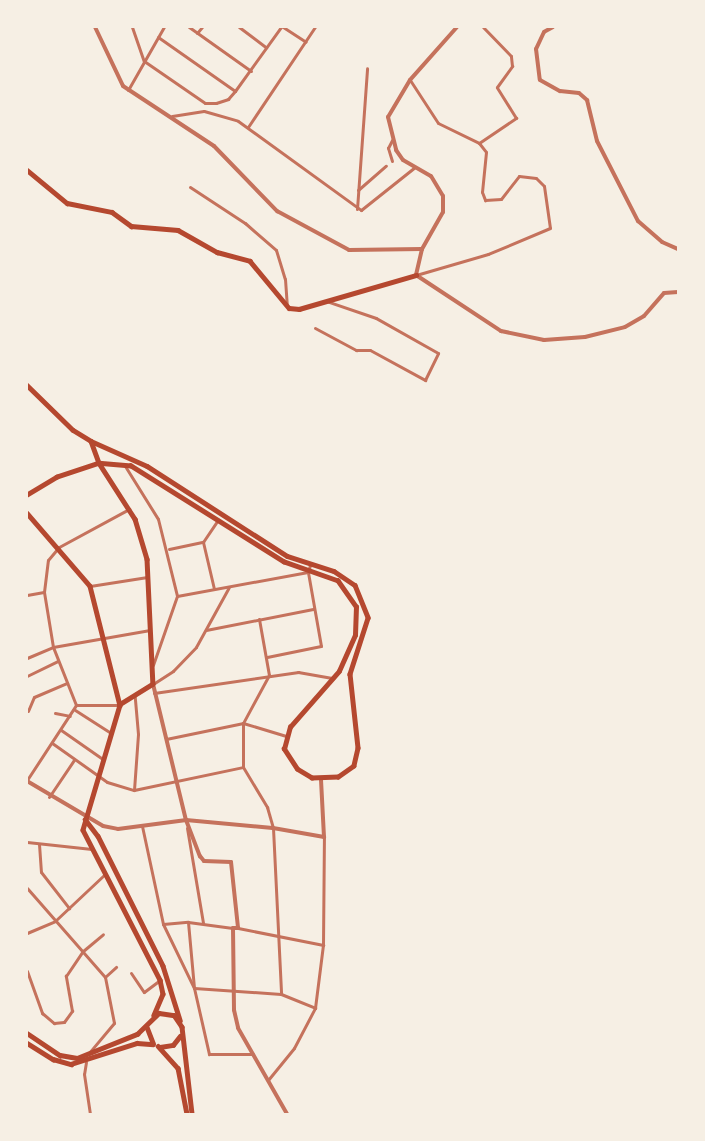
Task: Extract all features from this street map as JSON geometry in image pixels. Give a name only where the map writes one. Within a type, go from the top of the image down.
[{"type":"main road","points":[[27,170],[67,203],[112,212],[131,226],[143,229],[178,230],[217,252],[250,261],[287,307],[298,309],[416,275]]},
{"type":"main road","points":[[27,385],[44,404],[91,441],[147,466],[270,546],[310,565],[334,571],[356,585],[368,618],[350,674],[357,760],[344,775],[321,780],[304,774],[290,762],[284,749],[286,736],[334,679],[355,635],[356,607],[338,581],[284,562],[140,469],[124,464],[99,463],[35,489],[27,495]]},
{"type":"main road","points":[[91,441],[99,463],[130,509],[145,545],[149,577],[149,630],[153,684],[120,705]]},
{"type":"main road","points":[[27,489],[35,489]]},
{"type":"main road","points":[[27,513],[59,547],[90,586],[120,705],[105,761],[85,819],[84,836],[160,980],[162,999],[147,1024],[129,1038],[86,1059],[60,1055],[27,1033]]},
{"type":"main road","points":[[85,819],[98,836],[163,966],[182,1032],[192,1114]]},
{"type":"main road","points":[[154,1015],[169,1013],[180,1022]]},
{"type":"main road","points":[[147,1024],[147,1035],[178,1068],[187,1114]]},
{"type":"main road","points":[[27,1043],[61,1062],[86,1059],[132,1045],[173,1045],[182,1032]]},
{"type":"street","points":[[95,27],[119,80],[128,90],[172,116],[226,157],[277,211],[349,250],[422,249]]},
{"type":"street","points":[[132,27],[144,61],[205,103],[228,99],[282,27],[306,42]]},
{"type":"street","points":[[128,90],[164,27]]},
{"type":"street","points":[[189,27],[251,71]]},
{"type":"street","points":[[197,33],[202,27]]},
{"type":"street","points":[[239,27],[266,46]]},
{"type":"street","points":[[248,127],[315,27]]},
{"type":"street","points":[[416,275],[422,249],[443,212],[442,196],[439,185],[416,166],[403,160],[392,140],[388,117],[391,106],[410,80],[457,27]]},
{"type":"street","points":[[479,143],[516,118],[497,87],[512,61],[505,47],[483,27]]},
{"type":"street","points":[[553,27],[544,32],[536,49],[540,80],[560,91],[579,93],[587,100],[597,141],[638,221],[662,243],[678,249]]},
{"type":"street","points":[[158,37],[235,91]]},
{"type":"street","points":[[357,209],[367,68]]},
{"type":"street","points":[[410,80],[438,123],[479,143],[488,157],[482,192],[486,200],[501,199],[519,176],[536,178],[544,186],[550,228],[488,254],[416,275]]},
{"type":"street","points":[[172,116],[194,111],[225,115],[248,127],[357,209],[367,207],[416,166]]},
{"type":"street","points":[[392,140],[388,148],[392,162]]},
{"type":"street","points":[[358,190],[386,166]]},
{"type":"street","points":[[190,187],[245,223],[276,250],[285,279],[287,307]]},
{"type":"street","points":[[416,275],[501,331],[544,340],[585,337],[624,327],[644,316],[664,293],[678,292]]},
{"type":"street","points":[[315,328],[356,350],[370,350],[425,380],[438,353],[376,318],[326,301]]},
{"type":"street","points":[[124,464],[158,519],[168,549],[177,596],[152,668]]},
{"type":"street","points":[[130,509],[59,547],[48,560],[44,592],[53,647],[76,705],[75,710],[27,781],[85,819],[118,829],[186,820],[273,828],[324,837]]},
{"type":"street","points":[[168,549],[203,542],[218,520]]},
{"type":"street","points":[[203,542],[214,589]]},
{"type":"street","points":[[267,657],[321,646],[313,609],[308,572],[310,565]]},
{"type":"street","points":[[177,596],[308,572]]},
{"type":"street","points":[[90,586],[149,577]]},
{"type":"street","points":[[203,923],[186,820],[153,684],[173,671],[206,630],[229,587]]},
{"type":"street","points":[[27,595],[44,592]]},
{"type":"street","points":[[206,630],[313,609]]},
{"type":"street","points":[[259,619],[269,675],[243,723],[243,767],[267,807],[273,828],[281,994]]},
{"type":"street","points":[[27,658],[53,647],[149,630]]},
{"type":"street","points":[[27,676],[58,661]]},
{"type":"street","points":[[154,693],[298,672],[334,679]]},
{"type":"street","points":[[28,711],[34,696],[67,682]]},
{"type":"street","points":[[134,790],[138,734],[135,695]]},
{"type":"street","points":[[76,705],[120,705]]},
{"type":"street","points":[[75,710],[112,734]]},
{"type":"street","points":[[55,713],[71,716]]},
{"type":"street","points":[[166,739],[243,723],[286,736]]},
{"type":"street","points":[[61,730],[105,761]]},
{"type":"street","points":[[52,743],[99,777],[134,790],[177,783],[243,767]]},
{"type":"street","points":[[49,797],[74,760]]},
{"type":"street","points":[[268,1080],[294,1048],[315,1008],[323,945],[324,837],[321,780]]},
{"type":"street","points":[[186,820],[204,861],[231,862],[236,928],[233,988],[238,1028],[287,1114]]},
{"type":"street","points":[[142,826],[163,924],[194,988]]},
{"type":"street","points":[[27,842],[92,849]]},
{"type":"street","points":[[39,844],[41,872],[69,908]]},
{"type":"street","points":[[27,933],[55,921],[105,874]]},
{"type":"street","points":[[27,888],[105,977],[114,1023],[86,1059],[84,1074],[90,1114]]},
{"type":"street","points":[[188,922],[194,988],[209,1054],[253,1054]]},
{"type":"street","points":[[163,924],[203,923],[277,934],[323,945]]},
{"type":"street","points":[[27,971],[37,1002],[48,1020],[64,1022],[72,1011],[66,976],[83,951],[103,934]]},
{"type":"street","points":[[105,977],[116,967]]},
{"type":"street","points":[[131,973],[144,992],[160,980]]},
{"type":"street","points":[[194,988],[233,988],[281,994],[315,1008]]}]
